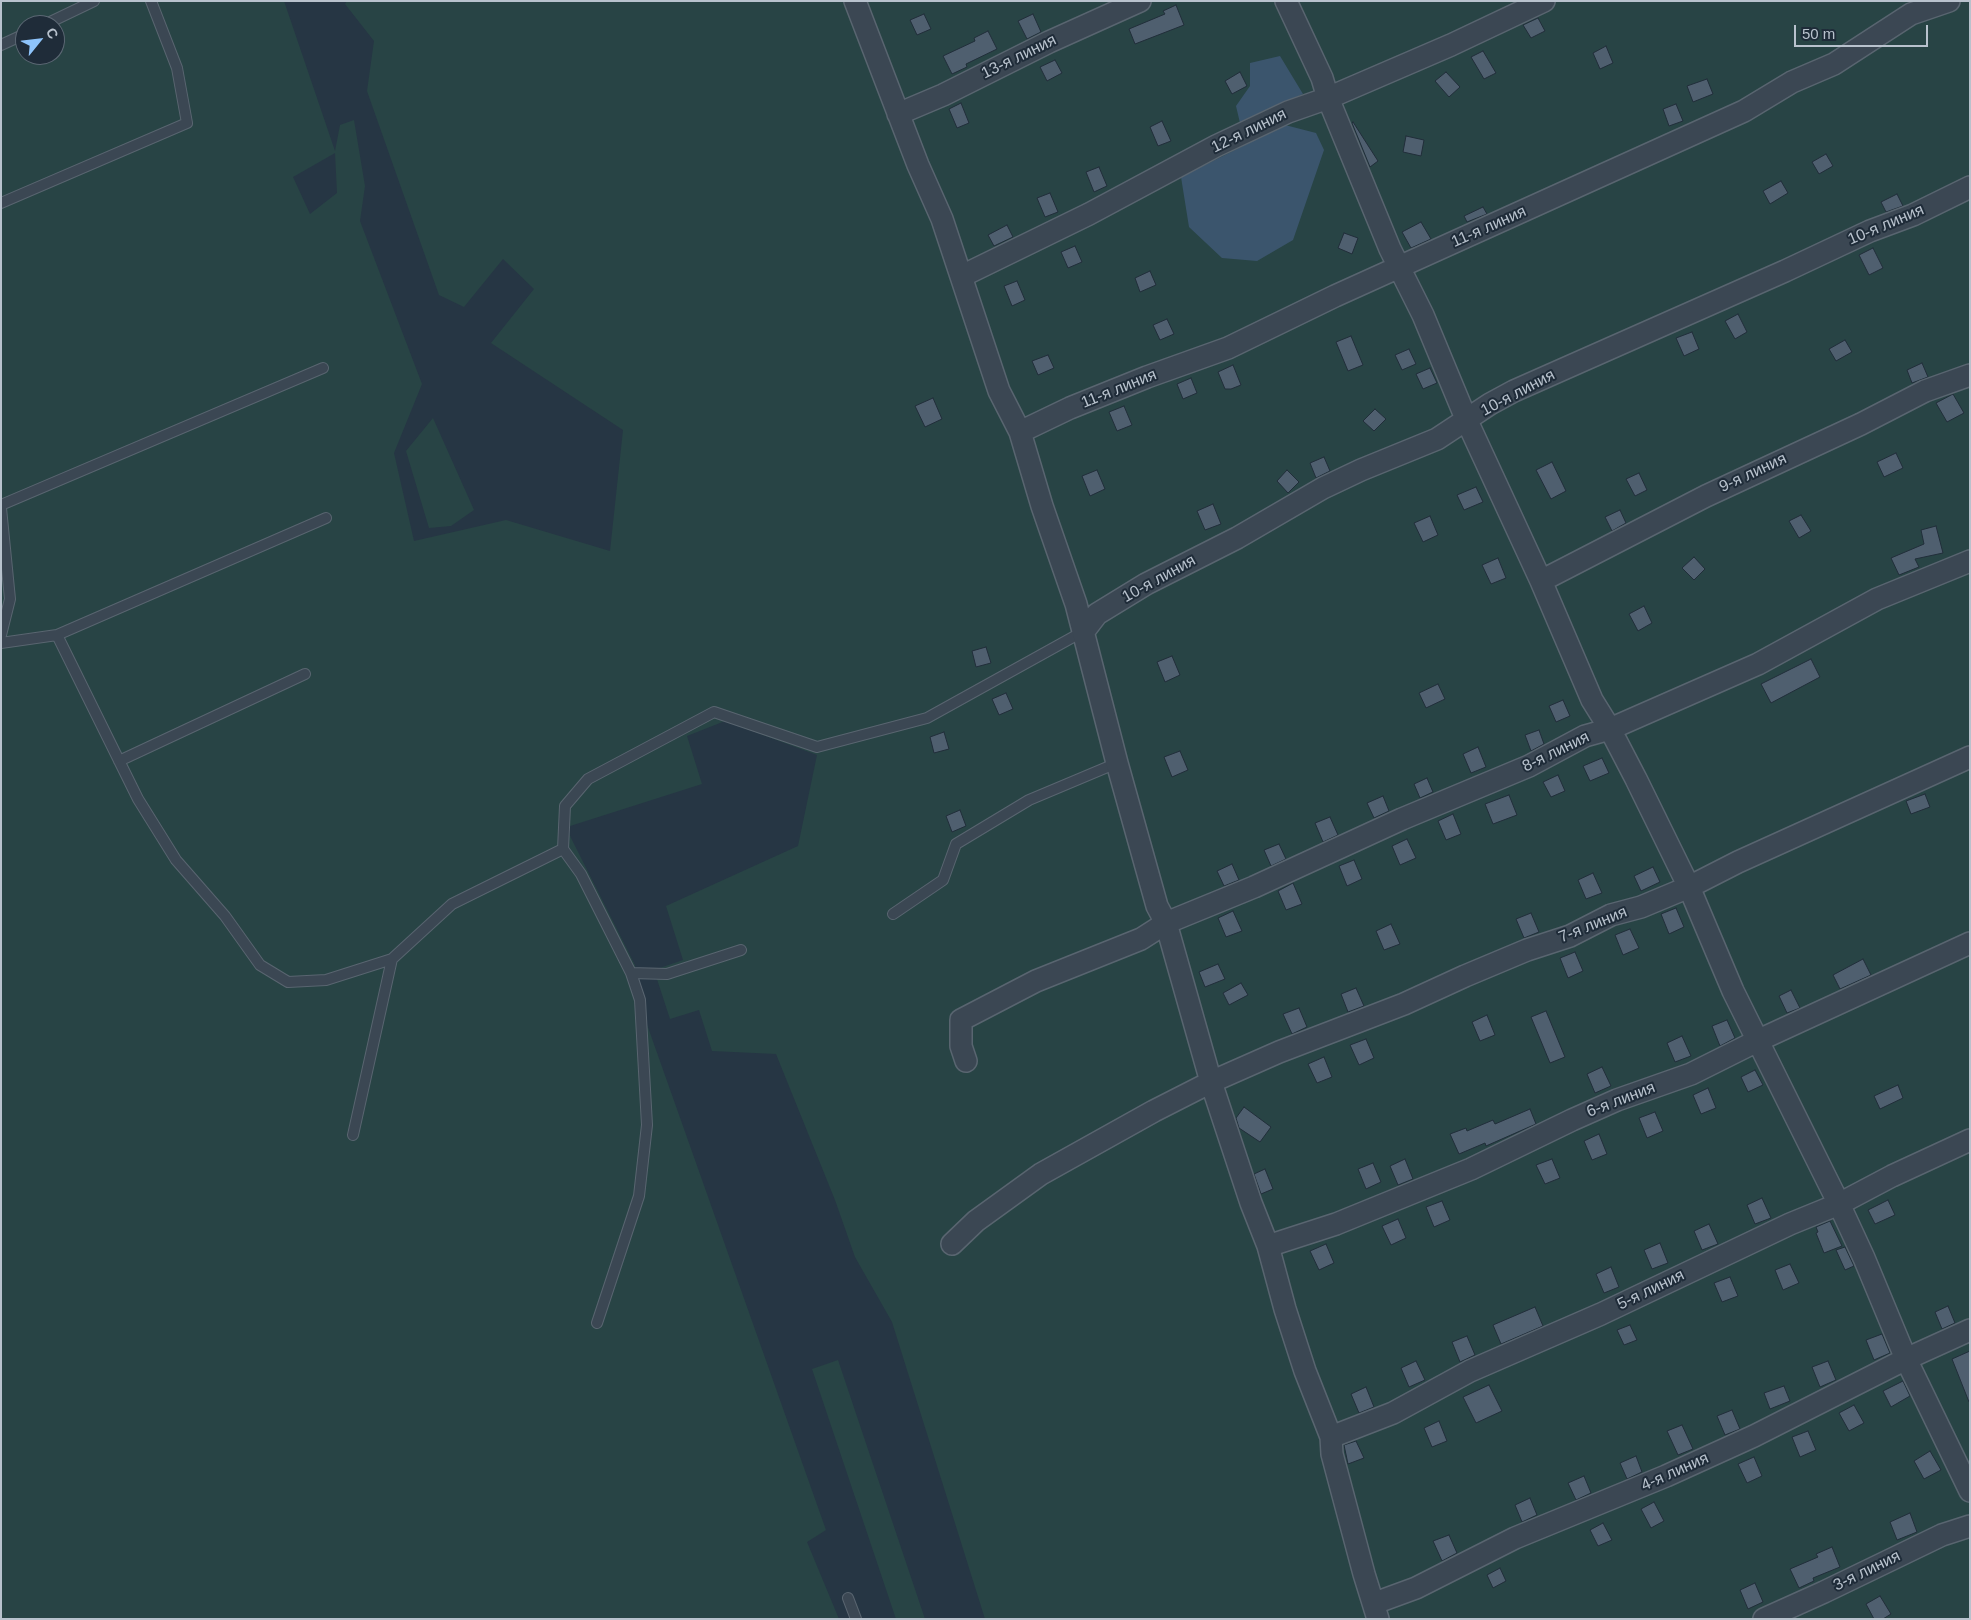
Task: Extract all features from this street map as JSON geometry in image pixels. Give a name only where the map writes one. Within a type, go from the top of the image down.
[{"type":"street","points":[[855,1],[898,114],[942,219],[999,391],[1020,432],[1042,506],[1084,631],[1117,763],[1157,906],[1166,923],[1211,1082],[1251,1203],[1268,1246],[1285,1310],[1305,1371],[1331,1437],[1332,1454],[1364,1574],[1376,1611]]},
{"type":"street","name":"13-я линия","points":[[898,114],[943,95],[1048,42],[1140,1]]},
{"type":"street","points":[[1286,1],[1322,78],[1328,98],[1390,249],[1423,315],[1467,421],[1592,700],[1610,729],[1689,887],[1710,940],[1757,1041],[1839,1204],[1864,1258],[1906,1359],[1970,1491]]},
{"type":"street","name":"12-я линия","points":[[962,276],[1097,210],[1225,142],[1288,112],[1328,98],[1451,45],[1544,1]]},
{"type":"street","name":"11-я линия","points":[[1020,432],[1070,408],[1112,393],[1147,377],[1228,348],[1400,267],[1744,111],[1792,82],[1834,64],[1911,14],[1948,1]]},
{"type":"street","name":"10-я линия","points":[[1084,631],[1097,614],[1146,584],[1237,538],[1324,488],[1361,470],[1437,439],[1467,421],[1490,404],[1514,391],[1785,271],[1870,231],[1913,215],[1970,187]]},
{"type":"street","name":"9-я линия","points":[[1540,581],[1732,483],[1861,424],[1925,391],[1970,375]]},
{"type":"street","name":"8-я линия","points":[[966,1061],[962,1046],[961,1020],[1036,981],[1141,939],[1166,923],[1254,887],[1402,819],[1529,766],[1585,736],[1610,729],[1758,664],[1878,599],[1970,561]]},
{"type":"street","name":"7-я линия","points":[[952,1244],[976,1221],[1041,1174],[1154,1111],[1211,1082],[1279,1052],[1404,1004],[1491,965],[1570,936],[1611,915],[1641,907],[1689,887],[1738,862],[1970,757]]},
{"type":"street","name":"6-я линия","points":[[1268,1246],[1336,1224],[1428,1188],[1617,1100],[1691,1074],[1757,1041],[1970,943]]},
{"type":"street","name":"5-я линия","points":[[1331,1437],[1393,1413],[1470,1371],[1601,1314],[1781,1228],[1839,1204],[1892,1176],[1970,1140]]},
{"type":"street","name":"4-я линия","points":[[1376,1611],[1416,1588],[1514,1538],[1666,1476],[1754,1436],[1906,1359],[1970,1330]]},
{"type":"street","name":"3-я линия","points":[[1764,1619],[1942,1535],[1970,1526]]},
{"type":"lane","points":[[65,15],[94,1]]},
{"type":"lane","points":[[1,203],[187,123],[177,68],[151,1]]},
{"type":"lane","points":[[1,45],[15,39]]},
{"type":"lane","points":[[1,635],[10,599],[1,506],[323,368]]},
{"type":"lane","points":[[1,643],[57,635],[326,518]]},
{"type":"lane","points":[[598,1323],[639,1196],[647,1126],[640,1000],[631,973],[581,874],[563,849],[565,806],[588,779],[714,712],[817,747],[927,718],[1084,631]]},
{"type":"lane","points":[[57,635],[138,799],[176,860],[225,916],[260,965],[288,982],[326,980],[392,958],[452,904],[563,849]]},
{"type":"lane","points":[[119,761],[305,674]]},
{"type":"lane","points":[[893,914],[943,880],[956,844],[1029,800],[1117,763]]},
{"type":"lane","points":[[631,973],[667,974],[741,950]]},
{"type":"lane","points":[[353,1135],[392,958]]},
{"type":"lane","points":[[848,1598],[856,1619]]},
{"type":"green space","points":[[1,1],[284,1],[335,151],[340,125],[354,120],[365,186],[360,221],[422,384],[394,453],[414,541],[506,520],[610,551],[623,430],[491,343],[534,289],[503,259],[464,307],[439,295],[367,91],[374,41],[345,4],[347,1],[1970,1],[1970,1619],[985,1619],[892,1322],[855,1257],[835,1200],[776,1054],[712,1051],[699,1010],[670,1019],[654,970],[683,960],[666,906],[798,846],[817,755],[725,721],[687,736],[702,784],[567,827],[635,965],[644,1016],[826,1530],[807,1542],[839,1619],[1,1619]],"holes":[[[335,153],[337,193],[310,214],[293,177]]]},
{"type":"green space","points":[[433,418],[474,510],[451,526],[429,528],[406,451]]},
{"type":"green space","points":[[838,1360],[925,1619],[896,1619],[812,1369]]},
{"type":"water","points":[[1280,56],[1303,94],[1240,123],[1236,106],[1250,86],[1250,63]]},
{"type":"water","points":[[1285,125],[1316,133],[1324,150],[1293,240],[1257,261],[1222,258],[1189,227],[1181,177]]},
{"type":"building","points":[[1176,5],[1184,25],[1135,44],[1129,29],[1165,14],[1163,11]]},
{"type":"building","points":[[924,14],[931,29],[917,35],[910,20]]},
{"type":"building","points":[[1033,14],[1041,32],[1027,39],[1018,21]]},
{"type":"building","points":[[1538,18],[1545,31],[1531,38],[1523,25]]},
{"type":"building","points":[[988,31],[997,49],[966,64],[967,67],[952,74],[943,56],[975,41],[974,38]]},
{"type":"building","points":[[1606,46],[1613,63],[1600,69],[1593,53]]},
{"type":"building","points":[[1483,51],[1496,73],[1484,79],[1471,57]]},
{"type":"building","points":[[1055,60],[1062,73],[1047,81],[1040,67]]},
{"type":"building","points":[[1240,72],[1247,86],[1232,94],[1225,81]]},
{"type":"building","points":[[1446,72],[1460,87],[1449,97],[1435,81]]},
{"type":"building","points":[[1707,79],[1713,94],[1693,102],[1687,86]]},
{"type":"building","points":[[961,103],[969,123],[957,128],[949,109]]},
{"type":"building","points":[[1676,104],[1683,121],[1669,126],[1663,109]]},
{"type":"building","points":[[1162,121],[1171,141],[1158,146],[1150,127]]},
{"type":"building","points":[[1352,123],[1378,161],[1370,167]]},
{"type":"building","points":[[1406,136],[1424,140],[1421,156],[1403,152]]},
{"type":"building","points":[[1826,154],[1833,166],[1819,174],[1812,162]]},
{"type":"building","points":[[1099,167],[1107,186],[1094,192],[1086,172]]},
{"type":"building","points":[[1781,181],[1788,193],[1770,204],[1763,191]]},
{"type":"building","points":[[1050,193],[1058,212],[1045,217],[1037,198]]},
{"type":"building","points":[[1897,194],[1903,206],[1886,212],[1881,202]]},
{"type":"building","points":[[1483,207],[1487,214],[1467,222],[1464,216]]},
{"type":"building","points":[[1421,222],[1431,239],[1411,248],[1402,232]]},
{"type":"building","points":[[1007,225],[1013,237],[994,246],[988,235]]},
{"type":"building","points":[[1344,233],[1358,238],[1352,254],[1338,248]]},
{"type":"building","points":[[1075,246],[1082,262],[1068,268],[1061,252]]},
{"type":"building","points":[[1873,248],[1883,268],[1869,275],[1859,255]]},
{"type":"building","points":[[1150,271],[1156,285],[1140,292],[1135,278]]},
{"type":"building","points":[[1017,281],[1025,300],[1012,306],[1004,286]]},
{"type":"building","points":[[1738,314],[1747,332],[1735,339],[1725,321]]},
{"type":"building","points":[[1167,319],[1174,334],[1160,340],[1153,325]]},
{"type":"building","points":[[1692,332],[1699,349],[1684,356],[1676,338]]},
{"type":"building","points":[[1351,336],[1363,365],[1348,371],[1336,342]]},
{"type":"building","points":[[1845,340],[1852,352],[1836,361],[1829,349]]},
{"type":"building","points":[[1409,349],[1416,364],[1402,370],[1395,355]]},
{"type":"building","points":[[1048,355],[1054,368],[1038,375],[1032,361]]},
{"type":"building","points":[[1922,363],[1928,377],[1912,383],[1907,370]]},
{"type":"building","points":[[1233,365],[1241,385],[1225,389],[1218,372]]},
{"type":"building","points":[[1430,368],[1437,383],[1423,389],[1416,374]]},
{"type":"building","points":[[1191,378],[1197,393],[1183,399],[1177,384]]},
{"type":"building","points":[[1953,394],[1964,413],[1947,422],[1936,403]]},
{"type":"building","points":[[933,398],[942,419],[925,427],[915,406]]},
{"type":"building","points":[[1124,406],[1132,425],[1117,431],[1109,412]]},
{"type":"building","points":[[1375,409],[1386,419],[1374,431],[1363,421]]},
{"type":"building","points":[[1896,453],[1903,468],[1884,477],[1877,462]]},
{"type":"building","points":[[1324,457],[1330,471],[1316,478],[1310,463]]},
{"type":"building","points":[[1552,462],[1566,491],[1551,499],[1536,470]]},
{"type":"building","points":[[1097,470],[1105,489],[1090,496],[1082,476]]},
{"type":"building","points":[[1287,470],[1299,482],[1288,493],[1277,481]]},
{"type":"building","points":[[1639,473],[1647,490],[1635,496],[1626,479]]},
{"type":"building","points":[[1476,487],[1483,502],[1464,510],[1457,495]]},
{"type":"building","points":[[1213,504],[1221,524],[1205,530],[1197,511]]},
{"type":"building","points":[[1620,510],[1626,523],[1612,531],[1605,517]]},
{"type":"building","points":[[1801,515],[1811,531],[1799,538],[1789,521]]},
{"type":"building","points":[[1430,516],[1438,535],[1423,542],[1414,523]]},
{"type":"building","points":[[1936,526],[1943,553],[1915,559],[1919,567],[1899,575],[1891,558],[1924,544],[1921,530]]},
{"type":"building","points":[[1694,557],[1705,569],[1694,580],[1682,568]]},
{"type":"building","points":[[1498,558],[1506,578],[1491,584],[1482,565]]},
{"type":"building","points":[[1644,606],[1652,623],[1638,631],[1629,614]]},
{"type":"building","points":[[986,647],[991,663],[976,667],[972,651]]},
{"type":"building","points":[[1172,656],[1180,675],[1165,682],[1157,662]]},
{"type":"building","points":[[1811,659],[1820,677],[1771,703],[1761,684]]},
{"type":"building","points":[[1438,684],[1445,699],[1426,708],[1419,693]]},
{"type":"building","points":[[1006,693],[1013,709],[999,715],[992,699]]},
{"type":"building","points":[[1563,700],[1570,716],[1556,722],[1549,706]]},
{"type":"building","points":[[1539,730],[1544,744],[1531,751],[1525,735]]},
{"type":"building","points":[[944,732],[949,749],[934,753],[930,737]]},
{"type":"building","points":[[1478,747],[1486,767],[1471,773],[1463,754]]},
{"type":"building","points":[[1180,751],[1188,770],[1172,777],[1164,757]]},
{"type":"building","points":[[1602,758],[1609,773],[1590,781],[1583,766]]},
{"type":"building","points":[[1558,775],[1565,791],[1551,797],[1543,782]]},
{"type":"building","points":[[1427,778],[1433,792],[1420,798],[1414,784]]},
{"type":"building","points":[[1925,794],[1930,807],[1911,814],[1906,801]]},
{"type":"building","points":[[1509,795],[1517,815],[1493,824],[1485,804]]},
{"type":"building","points":[[1383,796],[1389,811],[1374,818],[1367,803]]},
{"type":"building","points":[[960,810],[966,826],[952,832],[946,816]]},
{"type":"building","points":[[1453,814],[1461,834],[1446,840],[1438,821]]},
{"type":"building","points":[[1330,817],[1338,835],[1323,842],[1315,823]]},
{"type":"building","points":[[1407,839],[1416,858],[1400,865],[1392,846]]},
{"type":"building","points":[[1279,844],[1286,859],[1271,866],[1264,850]]},
{"type":"building","points":[[1354,860],[1362,879],[1347,886],[1339,866]]},
{"type":"building","points":[[1232,864],[1239,880],[1224,886],[1217,871]]},
{"type":"building","points":[[1653,867],[1660,882],[1641,891],[1634,876]]},
{"type":"building","points":[[1593,873],[1602,893],[1586,899],[1578,880]]},
{"type":"building","points":[[1293,883],[1302,904],[1286,910],[1278,891]]},
{"type":"building","points":[[1676,908],[1684,927],[1669,934],[1661,914]]},
{"type":"building","points":[[1233,911],[1242,931],[1226,937],[1218,918]]},
{"type":"building","points":[[1531,913],[1539,932],[1524,938],[1516,919]]},
{"type":"building","points":[[1391,924],[1400,944],[1384,950],[1376,931]]},
{"type":"building","points":[[1630,929],[1639,948],[1623,955],[1615,935]]},
{"type":"building","points":[[1575,952],[1583,971],[1568,978],[1560,958]]},
{"type":"building","points":[[1863,959],[1871,975],[1840,989],[1833,975]]},
{"type":"building","points":[[1218,964],[1225,979],[1205,987],[1199,972]]},
{"type":"building","points":[[1241,983],[1248,995],[1229,1005],[1223,993]]},
{"type":"building","points":[[1356,988],[1364,1006],[1348,1012],[1341,994]]},
{"type":"building","points":[[1791,990],[1800,1008],[1787,1013],[1779,996]]},
{"type":"building","points":[[1299,1008],[1307,1027],[1292,1034],[1283,1014]]},
{"type":"building","points":[[1546,1011],[1565,1057],[1550,1063],[1531,1017]]},
{"type":"building","points":[[1487,1015],[1495,1035],[1480,1041],[1472,1022]]},
{"type":"building","points":[[1727,1020],[1735,1038],[1720,1046],[1712,1026]]},
{"type":"building","points":[[1682,1036],[1691,1056],[1675,1062],[1667,1043]]},
{"type":"building","points":[[1366,1039],[1374,1058],[1359,1065],[1350,1045]]},
{"type":"building","points":[[1324,1057],[1332,1077],[1317,1083],[1308,1064]]},
{"type":"building","points":[[1602,1067],[1611,1086],[1595,1093],[1587,1074]]},
{"type":"building","points":[[1755,1070],[1763,1085],[1748,1092],[1741,1077]]},
{"type":"building","points":[[1898,1085],[1903,1098],[1880,1109],[1874,1096]]},
{"type":"building","points":[[1708,1088],[1716,1108],[1701,1114],[1693,1095]]},
{"type":"building","points":[[1244,1107],[1271,1127],[1260,1142],[1239,1128],[1236,1118]]},
{"type":"building","points":[[1530,1109],[1536,1124],[1486,1146],[1485,1143],[1459,1154],[1450,1134],[1466,1128],[1467,1131],[1493,1120],[1495,1124]]},
{"type":"building","points":[[1655,1112],[1663,1131],[1647,1138],[1639,1118]]},
{"type":"building","points":[[1599,1134],[1607,1154],[1592,1160],[1584,1141]]},
{"type":"building","points":[[1405,1159],[1413,1179],[1398,1185],[1390,1166]]},
{"type":"building","points":[[1552,1159],[1560,1178],[1545,1184],[1536,1165]]},
{"type":"building","points":[[1373,1163],[1381,1182],[1366,1189],[1358,1169]]},
{"type":"building","points":[[1265,1169],[1273,1189],[1261,1194],[1254,1174]]},
{"type":"building","points":[[1762,1198],[1771,1218],[1755,1224],[1747,1205]]},
{"type":"building","points":[[1888,1200],[1895,1215],[1875,1224],[1868,1210]]},
{"type":"building","points":[[1442,1201],[1450,1220],[1434,1227],[1426,1207]]},
{"type":"building","points":[[1398,1219],[1406,1238],[1391,1245],[1382,1226]]},
{"type":"building","points":[[1830,1221],[1842,1246],[1824,1253],[1816,1233],[1818,1232],[1816,1227]]},
{"type":"building","points":[[1709,1224],[1718,1244],[1702,1250],[1694,1231]]},
{"type":"building","points":[[1660,1243],[1668,1263],[1652,1269],[1644,1250]]},
{"type":"building","points":[[1326,1244],[1334,1263],[1319,1270],[1310,1251]]},
{"type":"building","points":[[1845,1247],[1854,1266],[1845,1270],[1836,1250]]},
{"type":"building","points":[[1790,1264],[1799,1283],[1783,1290],[1775,1270]]},
{"type":"building","points":[[1611,1267],[1619,1287],[1604,1293],[1596,1274]]},
{"type":"building","points":[[1730,1277],[1738,1296],[1722,1302],[1714,1283]]},
{"type":"building","points":[[1948,1306],[1955,1323],[1942,1329],[1935,1312]]},
{"type":"building","points":[[1535,1307],[1543,1326],[1501,1344],[1493,1325]]},
{"type":"building","points":[[1630,1325],[1637,1340],[1624,1345],[1617,1330]]},
{"type":"building","points":[[1882,1334],[1890,1353],[1874,1360],[1866,1340]]},
{"type":"building","points":[[1467,1336],[1475,1355],[1460,1362],[1452,1342]]},
{"type":"building","points":[[1970,1351],[1970,1402],[1969,1402],[1952,1359]]},
{"type":"building","points":[[1416,1361],[1425,1380],[1409,1387],[1401,1368]]},
{"type":"building","points":[[1828,1361],[1836,1380],[1820,1387],[1812,1367]]},
{"type":"building","points":[[1903,1381],[1910,1396],[1891,1407],[1883,1391]]},
{"type":"building","points":[[1489,1385],[1502,1411],[1476,1423],[1463,1397]]},
{"type":"building","points":[[1784,1386],[1790,1401],[1770,1409],[1764,1393]]},
{"type":"building","points":[[1366,1387],[1374,1407],[1359,1413],[1351,1394]]},
{"type":"building","points":[[1854,1405],[1864,1423],[1849,1431],[1839,1413]]},
{"type":"building","points":[[1732,1410],[1740,1429],[1725,1435],[1717,1416]]},
{"type":"building","points":[[1439,1421],[1447,1441],[1432,1447],[1424,1428]]},
{"type":"building","points":[[1682,1425],[1693,1449],[1678,1455],[1667,1431]]},
{"type":"building","points":[[1808,1431],[1816,1450],[1800,1457],[1792,1437]]},
{"type":"building","points":[[1356,1441],[1364,1458],[1348,1464],[1344,1445]]},
{"type":"building","points":[[1930,1451],[1941,1470],[1924,1479],[1914,1461]]},
{"type":"building","points":[[1636,1456],[1642,1472],[1627,1479],[1620,1463]]},
{"type":"building","points":[[1754,1457],[1762,1476],[1747,1483],[1738,1464]]},
{"type":"building","points":[[1584,1476],[1591,1493],[1576,1500],[1568,1483]]},
{"type":"building","points":[[1530,1498],[1537,1515],[1522,1522],[1515,1505]]},
{"type":"building","points":[[1654,1502],[1664,1521],[1651,1528],[1641,1509]]},
{"type":"building","points":[[1910,1513],[1917,1532],[1897,1540],[1890,1522]]},
{"type":"building","points":[[1603,1523],[1612,1540],[1598,1546],[1590,1530]]},
{"type":"building","points":[[1449,1535],[1457,1553],[1442,1561],[1433,1541]]},
{"type":"building","points":[[1832,1547],[1840,1567],[1813,1578],[1814,1581],[1799,1588],[1790,1569],[1818,1557],[1816,1554]]},
{"type":"building","points":[[1500,1568],[1506,1581],[1493,1588],[1487,1575]]},
{"type":"building","points":[[1755,1583],[1763,1602],[1748,1609],[1740,1590]]},
{"type":"building","points":[[1880,1596],[1891,1614],[1883,1619],[1874,1619],[1866,1604]]}]
